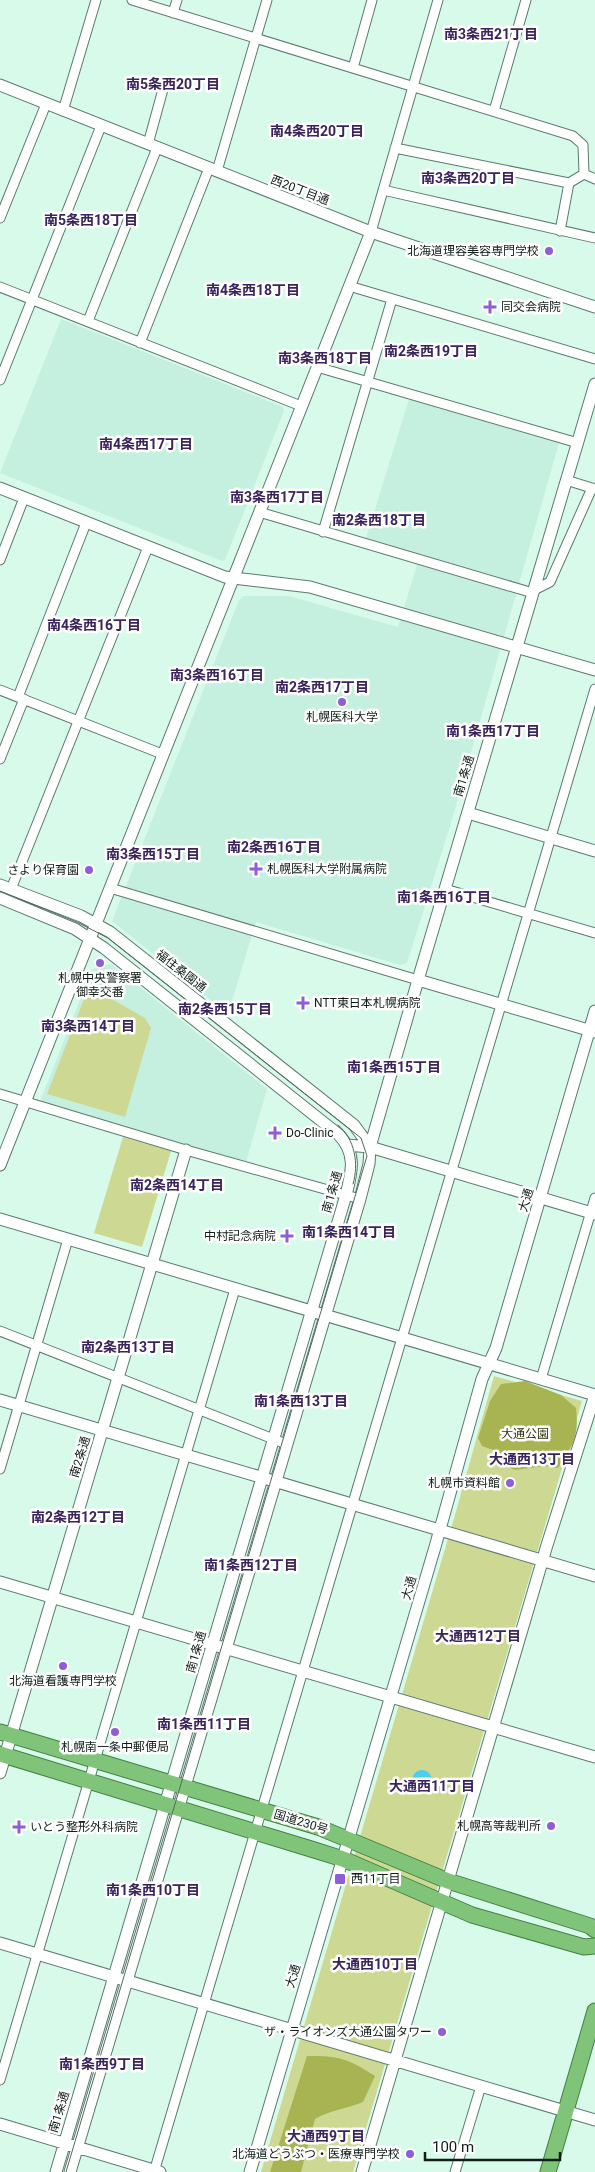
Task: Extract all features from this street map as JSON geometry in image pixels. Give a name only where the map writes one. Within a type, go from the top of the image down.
[{"type":"highway","name":"国道230号","points":[[6,1733],[349,1838],[448,1881],[590,1926],[595,1930]]},
{"type":"highway","name":"国道230号","points":[[3,1754],[342,1859],[472,1915],[584,1947],[595,1946]]},
{"type":"highway","points":[[548,2172],[593,2028],[595,2011]]},
{"type":"street","points":[[64,110],[96,0]]},
{"type":"street","points":[[132,0],[578,138],[584,150],[584,174]]},
{"type":"street","points":[[173,13],[177,0]]},
{"type":"street","points":[[140,342],[213,170],[267,0]]},
{"type":"street","points":[[353,68],[372,0]]},
{"type":"street","points":[[0,1166],[370,232],[438,0]]},
{"type":"street","points":[[494,111],[526,0]]},
{"type":"street","points":[[88,322],[152,146],[165,82]]},
{"type":"street","name":"西20丁目通","points":[[0,85],[370,232],[595,307]]},
{"type":"street","points":[[0,218],[46,104]]},
{"type":"street","points":[[0,380],[101,126]]},
{"type":"street","points":[[395,148],[568,182],[584,174]]},
{"type":"street","points":[[584,174],[595,179]]},
{"type":"street","points":[[560,231],[568,182]]},
{"type":"street","points":[[383,190],[595,238]]},
{"type":"street","points":[[348,286],[595,359]]},
{"type":"street","points":[[0,287],[301,406]]},
{"type":"street","points":[[323,532],[392,299]]},
{"type":"street","points":[[316,367],[578,443]]},
{"type":"street","name":"南1条通","points":[[178,1785],[225,1648],[360,1199],[369,1164],[370,1147],[418,980],[595,384]]},
{"type":"street","points":[[259,512],[533,592],[550,582],[593,488],[566,480]]},
{"type":"street","points":[[0,488],[232,579],[284,582],[310,587],[595,670]]},
{"type":"street","points":[[0,560],[24,498]]},
{"type":"street","points":[[0,759],[86,522]]},
{"type":"street","points":[[12,889],[148,547]]},
{"type":"street","points":[[0,2124],[156,2172],[204,2004],[595,689]]},
{"type":"street","points":[[0,690],[162,754]]},
{"type":"street","points":[[468,813],[595,851]]},
{"type":"street","name":"福住桑園通","points":[[0,884],[81,916],[110,932],[354,1125],[370,1147]]},
{"type":"street","points":[[110,888],[592,1032]]},
{"type":"street","points":[[445,889],[595,933]]},
{"type":"street","points":[[0,898],[75,929],[90,938],[338,1134],[348,1145],[352,1161]]},
{"type":"street","name":"大通","points":[[250,2172],[440,1530],[482,1379],[489,1364],[592,1032],[595,1011]]},
{"type":"street","points":[[0,1094],[24,1103],[360,1199]]},
{"type":"street","points":[[348,1145],[370,1147],[593,1213]]},
{"type":"street","name":"南1条通","points":[[70,2172],[127,1981],[213,1644],[346,1195],[352,1161],[370,1147]]},
{"type":"street","name":"南2条通","points":[[0,1773],[6,1733],[54,1597],[186,1150]]},
{"type":"street","points":[[541,1379],[593,1213],[595,1198]]},
{"type":"street","points":[[0,1219],[595,1395],[543,1561],[362,2172]]},
{"type":"street","points":[[0,1469],[68,1239]]},
{"type":"street","points":[[0,2080],[235,1289]]},
{"type":"street","points":[[0,1331],[286,1444]]},
{"type":"street","points":[[0,1400],[595,1576]]},
{"type":"street","points":[[0,1582],[595,1757]]},
{"type":"street","name":"南1条通","points":[[56,2172],[113,1977],[172,1807]]},
{"type":"street","points":[[0,1943],[595,2120]]},
{"type":"street","points":[[455,2172],[481,2086]]},
{"type":"shaded area","points":[[61,319],[283,407],[284,411],[225,560],[222,561],[0,473]]},
{"type":"shaded area","name":"札幌医科大学","points":[[409,399],[559,443],[451,823],[407,963],[400,965],[256,922],[228,1014],[112,921],[239,600],[244,596],[289,596],[398,627],[420,555],[366,538]]},
{"type":"shaded area","points":[[111,964],[267,1089],[246,1162],[43,1102],[41,1099],[92,969]]},
{"type":"green space","points":[[89,986],[145,1018],[151,1028],[125,1117],[47,1094]]},
{"type":"green space","points":[[123,1137],[171,1151],[142,1247],[94,1233]]},
{"type":"green space","name":"大通公園","points":[[494,1376],[582,1401],[353,2172],[261,2172],[455,1515]]},
{"type":"green space","points":[[525,1381],[561,1395],[576,1408],[577,1426],[574,1440],[558,1468],[545,1466],[515,1470],[500,1464],[496,1451],[482,1446],[478,1438],[490,1401],[501,1384]]},
{"type":"green space","points":[[307,2056],[342,2059],[357,2065],[375,2076],[363,2102],[315,2119],[301,2172],[270,2172]]},
{"type":"water","points":[[422,1770],[429,1773],[432,1780],[429,1787],[422,1790],[415,1787],[412,1780],[415,1773]]},
{"type":"tram line","points":[[0,891],[77,922],[108,938],[361,1138],[367,1156],[66,2172]]},
{"type":"tram line","points":[[338,1125],[348,1137],[354,1152],[356,1168],[353,1184]]},
{"type":"place","name":"北海道理容美容専門学校","points":[[549,251]]},
{"type":"place","name":"同交会病院","points":[[490,307]]},
{"type":"place","name":"札幌医科大学","points":[[342,702]]},
{"type":"place","name":"札幌医科大学附属病院","points":[[256,869]]},
{"type":"place","name":"さより保育園","points":[[89,870]]},
{"type":"place","name":"札幌中央警察署 御幸交番","points":[[100,963]]},
{"type":"place","name":"NTT東日本札幌病院","points":[[303,1003]]},
{"type":"place","name":"Do-Clinic","points":[[275,1133]]},
{"type":"place","name":"中村記念病院","points":[[287,1236]]},
{"type":"place","name":"札幌市資料館","points":[[510,1483]]},
{"type":"place","name":"北海道看護専門学校","points":[[63,1666]]},
{"type":"place","name":"札幌南一条中郵便局","points":[[115,1732]]},
{"type":"place","name":"札幌高等裁判所","points":[[551,1826]]},
{"type":"place","name":"いとう整形外科病院","points":[[19,1827]]},
{"type":"place","name":"西11丁目","points":[[340,1879]]},
{"type":"place","name":"ザ・ライオンズ大通公園タワー","points":[[442,2032]]},
{"type":"place","name":"北海道どうぶつ・医療専門学校","points":[[410,2154]]},
{"type":"district","name":"南3条西21丁目","points":[[491,34]]},
{"type":"district","name":"南5条西20丁目","points":[[173,84]]},
{"type":"district","name":"南4条西20丁目","points":[[317,131]]},
{"type":"district","name":"南3条西20丁目","points":[[468,178]]},
{"type":"district","name":"南5条西18丁目","points":[[91,220]]},
{"type":"district","name":"南4条西18丁目","points":[[253,290]]},
{"type":"district","name":"南2条西19丁目","points":[[431,351]]},
{"type":"district","name":"南3条西18丁目","points":[[325,358]]},
{"type":"district","name":"南4条西17丁目","points":[[146,444]]},
{"type":"district","name":"南3条西17丁目","points":[[277,497]]},
{"type":"district","name":"南2条西18丁目","points":[[379,520]]},
{"type":"district","name":"南4条西16丁目","points":[[94,625]]},
{"type":"district","name":"南3条西16丁目","points":[[217,675]]},
{"type":"district","name":"南2条西17丁目","points":[[322,687]]},
{"type":"district","name":"南1条西17丁目","points":[[493,731]]},
{"type":"district","name":"南2条西16丁目","points":[[274,847]]},
{"type":"district","name":"南3条西15丁目","points":[[153,854]]},
{"type":"district","name":"南1条西16丁目","points":[[444,897]]},
{"type":"district","name":"南2条西15丁目","points":[[225,1009]]},
{"type":"district","name":"南3条西14丁目","points":[[88,1026]]},
{"type":"district","name":"南1条西15丁目","points":[[394,1067]]},
{"type":"district","name":"南2条西14丁目","points":[[177,1185]]},
{"type":"district","name":"南1条西14丁目","points":[[349,1232]]},
{"type":"district","name":"南2条西13丁目","points":[[128,1347]]},
{"type":"district","name":"南1条西13丁目","points":[[301,1401]]},
{"type":"district","name":"大通西13丁目","points":[[532,1459]]},
{"type":"district","name":"南2条西12丁目","points":[[78,1517]]},
{"type":"district","name":"南1条西12丁目","points":[[251,1565]]},
{"type":"district","name":"大通西12丁目","points":[[478,1636]]},
{"type":"district","name":"南1条西11丁目","points":[[204,1724]]},
{"type":"district","name":"大通西11丁目","points":[[432,1786]]},
{"type":"district","name":"南1条西10丁目","points":[[153,1890]]},
{"type":"district","name":"大通西10丁目","points":[[375,1964]]},
{"type":"district","name":"南1条西9丁目","points":[[102,2064]]},
{"type":"district","name":"大通西9丁目","points":[[326,2136]]}]
